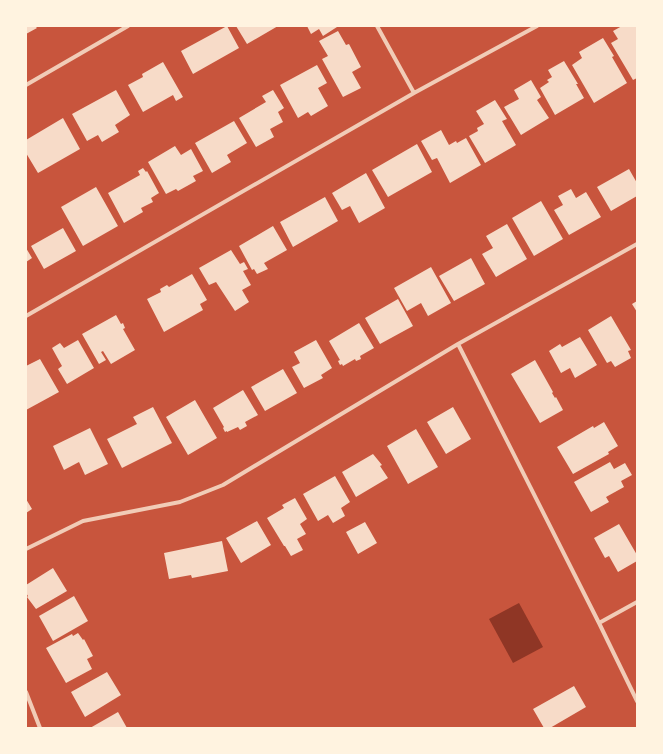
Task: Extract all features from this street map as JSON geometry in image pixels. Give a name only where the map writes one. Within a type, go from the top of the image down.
[{"type":"street","points":[[26,85],[128,26]]},
{"type":"street","points":[[377,26],[414,94]]},
{"type":"street","points":[[26,316],[536,26]]},
{"type":"street","points":[[26,549],[83,521],[180,502],[223,485],[458,344],[637,244]]},
{"type":"street","points":[[458,344],[637,701]]},
{"type":"street","points":[[599,623],[637,602]]},
{"type":"street","points":[[26,692],[40,728]]},
{"type":"shaded area","points":[[519,603],[543,647],[513,663],[489,619]]},
{"type":"building","points":[[26,26],[35,26],[37,28],[26,34]]},
{"type":"building","points":[[227,26],[239,48],[193,74],[181,51]]},
{"type":"building","points":[[236,26],[278,26],[247,44]]},
{"type":"building","points":[[307,26],[337,27],[323,36],[319,29],[311,34]]},
{"type":"building","points":[[622,26],[637,26],[637,78],[633,80],[611,43],[618,39],[613,31]]},
{"type":"building","points":[[338,31],[346,45],[349,44],[361,67],[352,72],[361,88],[343,97],[322,59],[328,56],[319,41]]},
{"type":"building","points":[[603,38],[614,56],[612,57],[627,83],[594,103],[572,65],[582,58],[579,52]]},
{"type":"building","points":[[564,61],[578,84],[576,84],[584,98],[555,115],[540,88],[549,82],[547,80],[552,77],[548,70]]},
{"type":"building","points":[[163,62],[183,97],[176,101],[173,95],[143,112],[128,85],[143,77],[142,74]]},
{"type":"building","points":[[317,65],[327,83],[318,88],[328,106],[311,116],[308,112],[298,118],[280,85]]},
{"type":"building","points":[[531,80],[541,97],[537,100],[549,118],[521,135],[504,107],[519,99],[514,90]]},
{"type":"building","points":[[116,90],[130,115],[115,125],[119,132],[102,142],[98,135],[87,141],[72,114]]},
{"type":"building","points":[[273,90],[284,108],[278,112],[283,122],[270,129],[274,137],[256,147],[239,118],[266,102],[262,96]]},
{"type":"building","points":[[495,100],[507,119],[502,121],[516,145],[485,163],[469,136],[478,131],[477,128],[484,124],[476,111]]},
{"type":"building","points":[[63,118],[80,149],[38,173],[26,153],[26,140]]},
{"type":"building","points":[[234,121],[247,143],[227,155],[231,162],[212,173],[195,143]]},
{"type":"building","points":[[441,130],[449,145],[466,138],[481,165],[450,183],[437,158],[432,160],[421,141]]},
{"type":"building","points":[[417,144],[432,172],[388,197],[372,170]]},
{"type":"building","points":[[175,146],[181,155],[191,149],[203,171],[193,176],[196,181],[178,191],[176,189],[166,194],[148,162]]},
{"type":"building","points":[[143,168],[146,172],[147,171],[159,193],[151,198],[153,202],[141,208],[143,212],[124,223],[108,193],[140,175],[138,171]]},
{"type":"building","points":[[629,169],[637,183],[637,196],[611,211],[597,187]]},
{"type":"building","points":[[366,173],[385,208],[359,223],[350,206],[342,210],[332,193]]},
{"type":"building","points":[[96,187],[118,226],[83,246],[61,207]]},
{"type":"building","points":[[571,189],[576,198],[586,192],[601,217],[569,235],[554,210],[563,205],[558,196]]},
{"type":"building","points":[[325,197],[338,221],[293,247],[280,222]]},
{"type":"building","points":[[541,201],[563,239],[534,256],[512,218]]},
{"type":"building","points":[[507,224],[527,259],[496,277],[482,254],[493,248],[486,236]]},
{"type":"building","points":[[273,226],[287,250],[264,263],[268,269],[257,274],[254,269],[252,270],[239,246]]},
{"type":"building","points":[[63,228],[76,251],[44,269],[31,246]]},
{"type":"building","points":[[26,248],[32,258],[26,262]]},
{"type":"building","points":[[231,250],[240,264],[244,262],[248,269],[243,271],[251,285],[242,290],[249,302],[235,311],[216,282],[209,285],[199,268]]},
{"type":"building","points":[[471,258],[485,284],[454,301],[439,276]]},
{"type":"building","points":[[431,267],[451,303],[428,316],[421,303],[407,311],[394,288]]},
{"type":"building","points":[[192,274],[207,300],[200,304],[203,310],[164,332],[147,299],[161,292],[160,289],[167,285],[169,287]]},
{"type":"building","points":[[398,299],[413,326],[380,344],[365,318]]},
{"type":"building","points":[[637,301],[637,312],[632,304]]},
{"type":"building","points":[[116,315],[121,324],[123,323],[125,328],[123,329],[135,350],[111,364],[103,351],[101,352],[106,360],[99,364],[82,334]]},
{"type":"building","points":[[611,316],[631,350],[628,351],[631,358],[615,367],[611,361],[607,363],[588,330]]},
{"type":"building","points":[[359,323],[374,348],[360,356],[361,359],[356,361],[355,359],[343,366],[342,364],[340,365],[338,361],[340,360],[329,341]]},
{"type":"building","points":[[580,337],[597,365],[575,378],[570,368],[561,373],[549,351],[560,344],[562,347]]},
{"type":"building","points":[[78,340],[94,368],[67,384],[58,369],[62,366],[52,348],[60,343],[64,348]]},
{"type":"building","points":[[316,340],[332,368],[321,375],[323,378],[304,388],[292,367],[300,363],[294,352]]},
{"type":"building","points":[[40,359],[59,392],[26,410],[26,366]]},
{"type":"building","points":[[535,360],[553,392],[552,393],[563,410],[540,423],[511,374]]},
{"type":"building","points":[[283,369],[297,393],[265,411],[251,387]]},
{"type":"building","points":[[243,390],[258,415],[245,422],[247,426],[240,430],[238,427],[225,432],[224,427],[213,408]]},
{"type":"building","points":[[195,400],[217,438],[188,455],[166,417]]},
{"type":"building","points":[[153,407],[172,443],[122,468],[107,439],[137,424],[133,417]]},
{"type":"building","points":[[453,407],[471,439],[446,454],[427,422]]},
{"type":"building","points":[[604,422],[618,446],[608,452],[609,454],[573,474],[557,447],[593,426],[594,428]]},
{"type":"building","points":[[90,428],[108,464],[85,475],[79,462],[64,470],[53,446]]},
{"type":"building","points":[[416,429],[438,467],[408,484],[387,446]]},
{"type":"building","points":[[373,454],[382,465],[380,466],[388,478],[356,497],[342,472]]},
{"type":"building","points":[[610,462],[614,469],[625,463],[632,475],[621,481],[624,487],[606,497],[609,502],[591,512],[574,482]]},
{"type":"building","points":[[335,476],[350,502],[341,508],[345,516],[333,523],[328,515],[318,521],[303,494]]},
{"type":"building","points":[[295,498],[307,519],[300,524],[306,534],[297,539],[303,550],[291,556],[267,518],[284,508],[282,505]]},
{"type":"building","points":[[26,499],[32,509],[26,513]]},
{"type":"building","points":[[257,521],[271,545],[241,563],[226,538]]},
{"type":"building","points":[[365,522],[377,543],[358,554],[346,532]]},
{"type":"building","points":[[619,524],[637,555],[637,561],[618,572],[609,556],[605,558],[594,538]]},
{"type":"building","points":[[222,541],[228,571],[192,578],[191,575],[169,579],[164,553]]},
{"type":"building","points":[[53,568],[67,591],[36,609],[27,597],[26,585]]},
{"type":"building","points":[[74,596],[88,621],[53,641],[39,616]]},
{"type":"building","points":[[78,633],[83,640],[84,639],[93,656],[87,659],[92,669],[66,683],[46,648],[72,634],[73,636]]},
{"type":"building","points":[[107,672],[121,695],[85,717],[71,692]]},
{"type":"building","points":[[574,686],[586,707],[550,728],[544,728],[533,709]]},
{"type":"building","points":[[118,712],[127,728],[90,728]]}]
